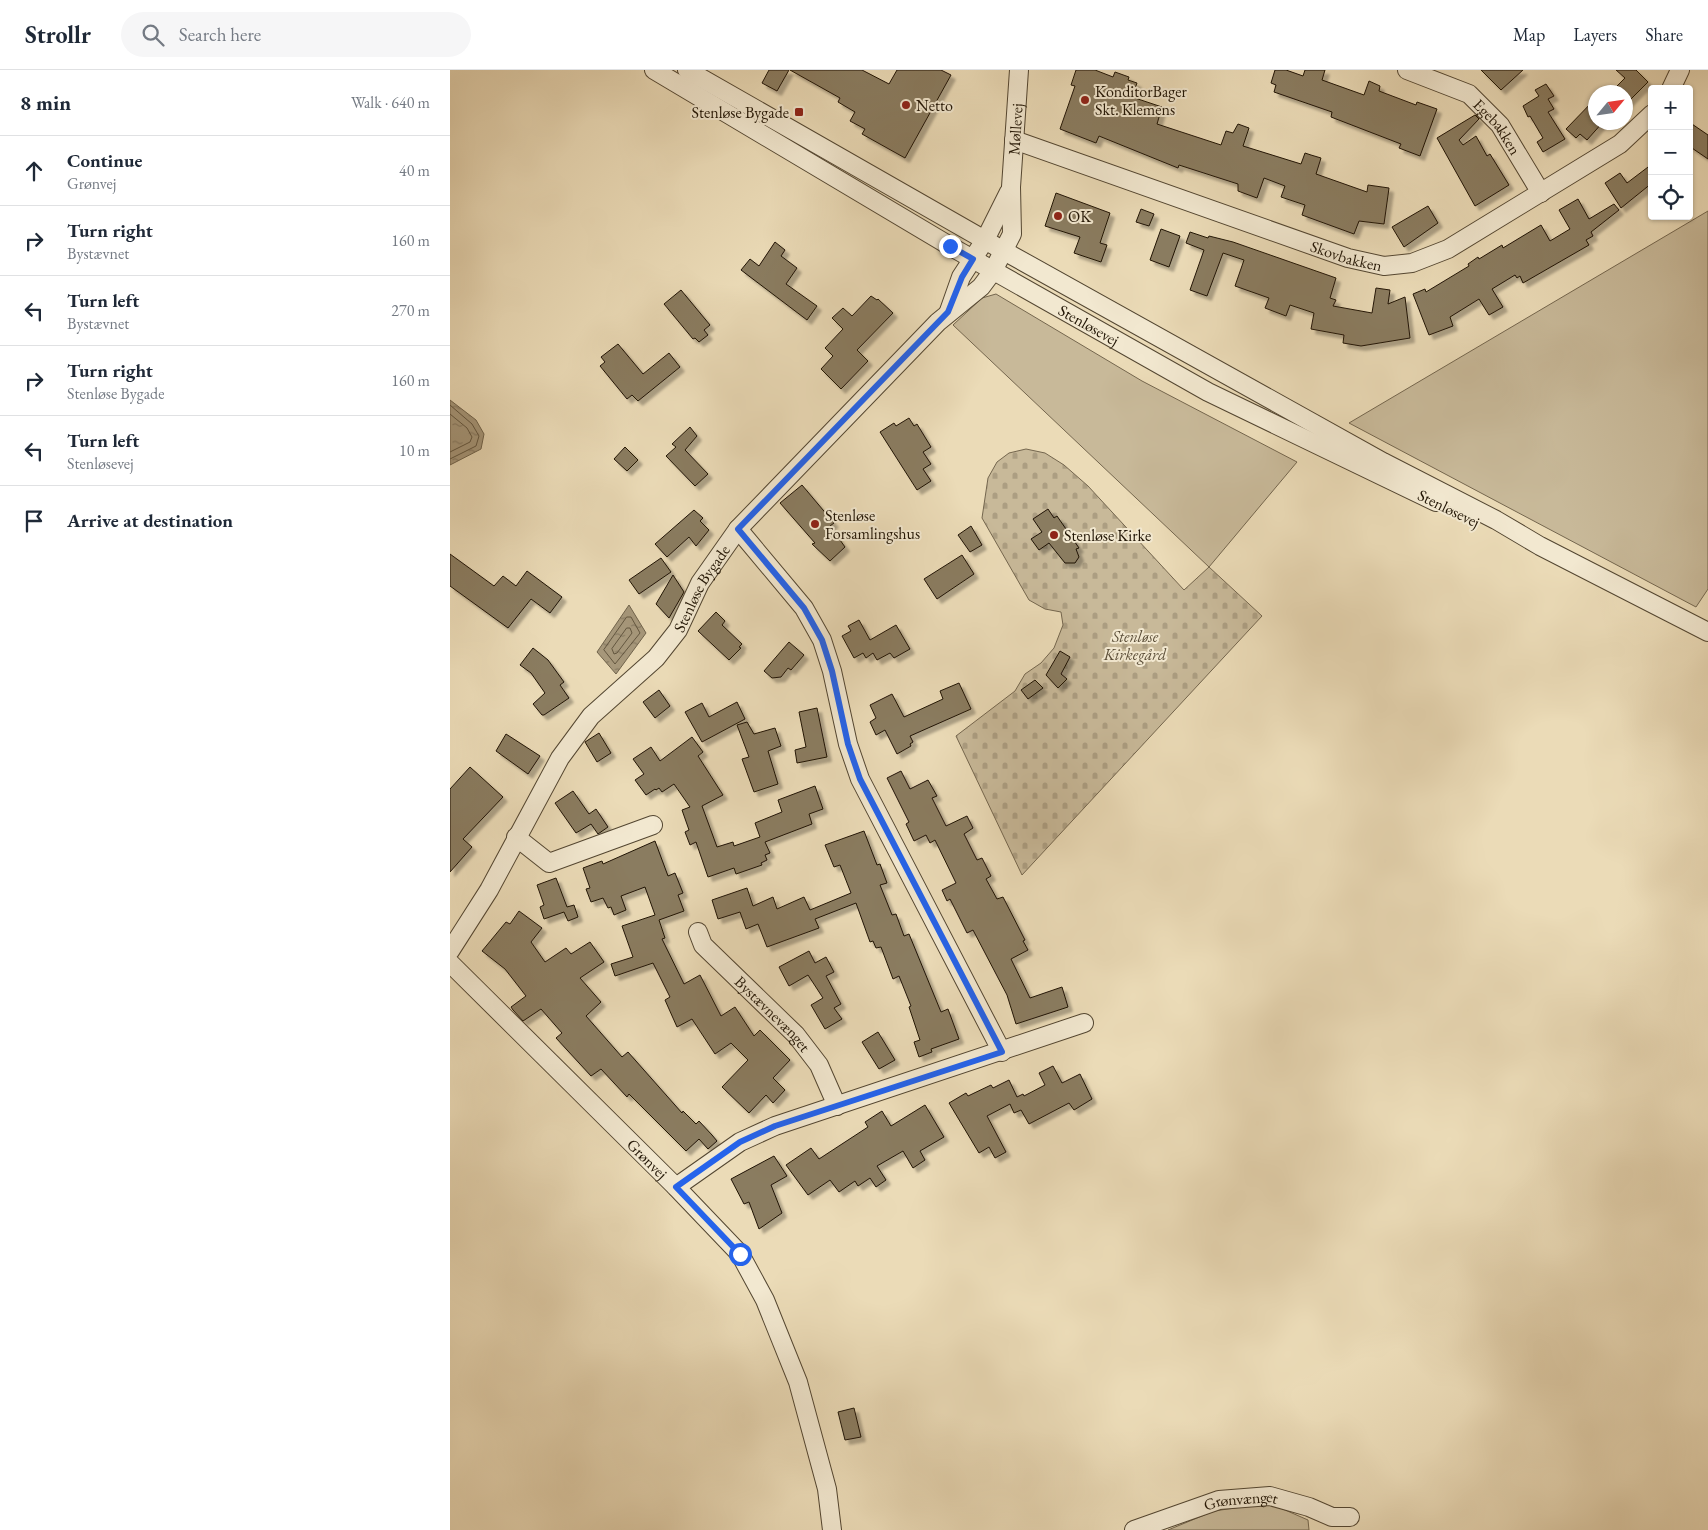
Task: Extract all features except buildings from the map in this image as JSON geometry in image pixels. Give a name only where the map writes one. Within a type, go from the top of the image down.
[{"type":"street","name":"Stenløsevej","points":[[654,70],[993,271],[1208,392],[1495,531],[1540,546]]},
{"type":"street","name":"Stenløsevej","points":[[687,70],[1004,251],[1540,546],[1708,632]]},
{"type":"street","name":"Møllevej","points":[[993,271],[1012,234],[1011,187],[1019,70]]},
{"type":"street","name":"Egebakken","points":[[1407,70],[1469,94],[1500,125],[1541,194]]},
{"type":"street","points":[[1673,85],[1680,70]]},
{"type":"street","name":"Skovbakken","points":[[1014,140],[1348,258],[1384,266],[1412,263],[1448,249],[1541,194],[1620,144],[1648,118]]},
{"type":"street","name":"Møllevej","points":[[973,259],[985,240],[1011,187]]},
{"type":"street","name":"Stenløse Bygade","points":[[948,312],[962,277],[973,259]]},
{"type":"street","name":"Stenløse Bygade","points":[[452,944],[489,890],[560,758],[591,716],[656,658],[678,630],[700,583],[738,529],[948,312],[981,287],[993,271]]},
{"type":"street","points":[[738,529],[804,608],[822,640],[832,671],[848,744],[860,779],[1002,1052]]},
{"type":"street","points":[[516,838],[549,863],[653,825]]},
{"type":"street","name":"Bystævnevænget","points":[[698,932],[703,945],[796,1035],[819,1065],[837,1106]]},
{"type":"street","name":"Grønvej","points":[[450,963],[676,1187],[740,1254],[764,1300],[798,1382],[826,1489],[832,1530]]},
{"type":"street","points":[[676,1187],[740,1142],[775,1126],[1002,1052],[1084,1023]]},
{"type":"street","name":"Grønvænget","points":[[1134,1530],[1219,1500],[1270,1496],[1309,1507],[1332,1517],[1350,1517]]},
{"type":"green space","points":[[1708,211],[1708,589],[1696,607],[1349,423],[1693,220]]},
{"type":"green space","points":[[996,294],[1142,381],[1297,462],[1209,567],[953,325],[982,298]]},
{"type":"green space","name":"Stenløse Kirkegård","points":[[1026,449],[1045,453],[1064,465],[1088,486],[1184,590],[1209,567],[1262,616],[1022,875],[956,736],[1015,691],[1025,674],[1041,663],[1054,648],[1063,625],[1061,612],[1045,609],[1029,600],[982,518],[988,478],[997,462],[1009,453]]},
{"type":"green space","points":[[1269,1503],[1308,1520],[1309,1530],[1168,1530],[1214,1511]]},
{"type":"water","points":[[450,400],[476,420],[484,434],[481,449],[450,465]]},
{"type":"water","points":[[629,605],[646,633],[616,674],[597,652]]},
{"type":"place","name":"KonditorBager Skt. Klemens","points":[[1085,100]]},
{"type":"place","name":"Netto","points":[[906,105]]},
{"type":"place","name":"Stenløse Bygade","points":[[799,112]]},
{"type":"place","name":"OK","points":[[1058,216]]},
{"type":"place","name":"Stenløse Forsamlingshus","points":[[815,524]]},
{"type":"place","name":"Stenløse Kirke","points":[[1054,535]]},
{"type":"route","points":[[740,1254],[676,1187],[740,1142],[775,1126],[1002,1052],[860,779],[848,744],[832,671],[822,640],[804,608],[738,529],[846,415],[948,312],[962,277],[973,259],[950,246]]}]
